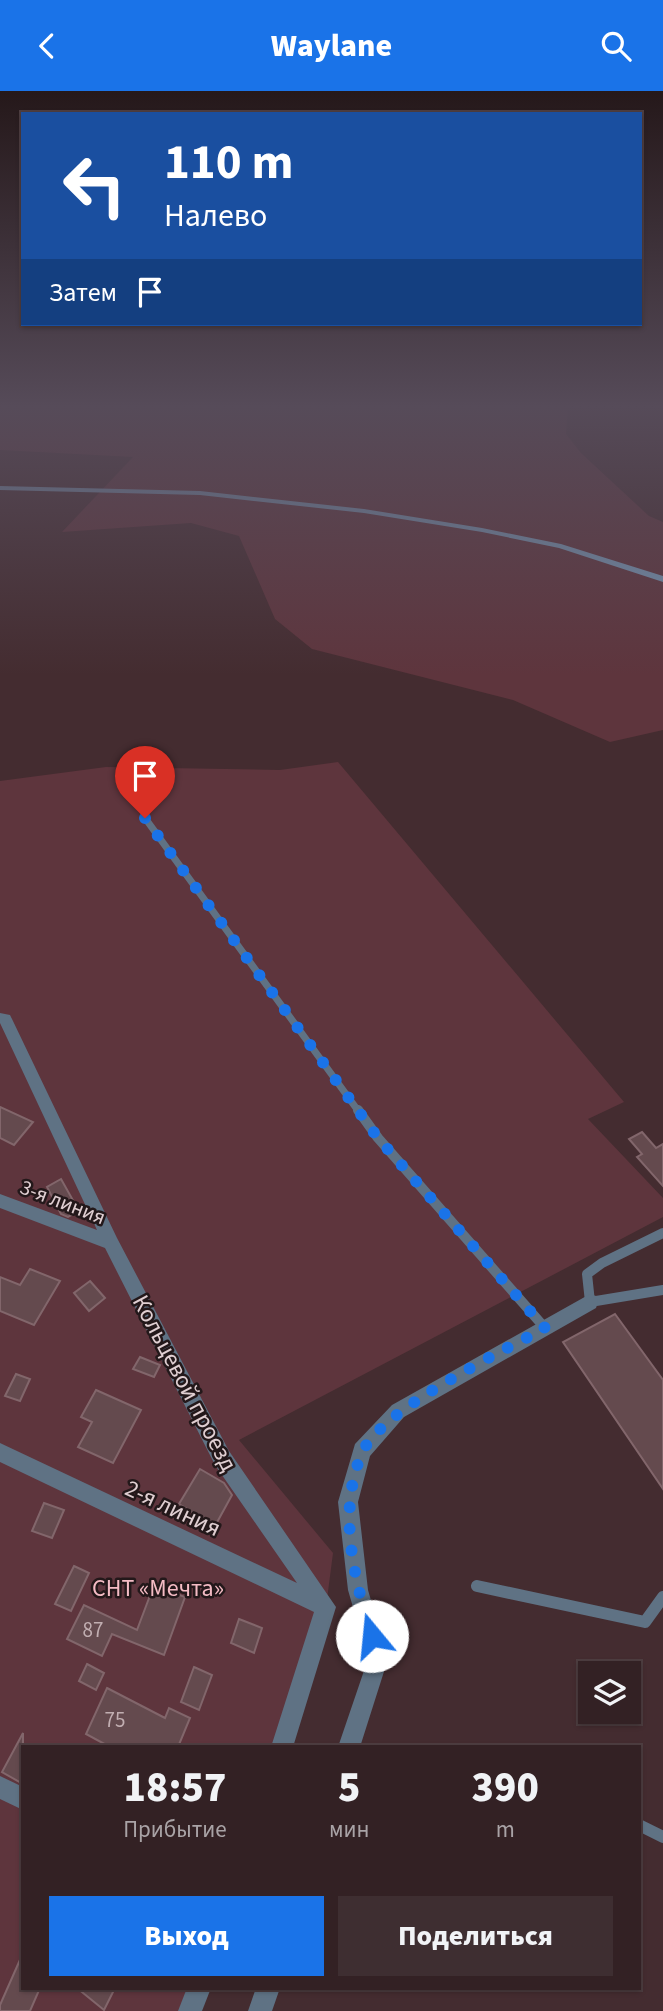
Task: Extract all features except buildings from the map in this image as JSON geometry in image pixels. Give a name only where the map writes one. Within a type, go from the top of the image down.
[{"type":"street","points":[[218,496],[364,511],[482,530],[561,546],[663,579]]},
{"type":"street","name":"Кольцевой проезд","points":[[0,1018],[5,1020],[111,1243],[222,1458],[326,1607]]},
{"type":"street","name":"3-я линия","points":[[0,1201],[111,1243]]},
{"type":"street","points":[[350,1745],[378,1659],[358,1590],[348,1503],[362,1451],[398,1411],[590,1302]]},
{"type":"street","name":"2-я линия","points":[[0,1452],[326,1607]]},
{"type":"street","points":[[283,1745],[326,1607]]},
{"type":"street","points":[[0,1787],[21,1798]]},
{"type":"street","points":[[190,2011],[198,1990]]},
{"type":"street","points":[[260,2011],[267,1990]]},
{"type":"lane","points":[[145,818],[378,1138],[545,1328]]},
{"type":"lane","points":[[663,1233],[602,1263],[587,1274],[590,1302],[663,1290]]},
{"type":"lane","points":[[477,1586],[645,1622],[663,1597]]},
{"type":"lane","points":[[641,1826],[663,1837]]},
{"type":"green space","points":[[96,496],[627,496],[649,516],[663,522],[663,730],[610,742],[513,700],[312,649],[275,619],[239,536],[191,523],[62,532]]},
{"type":"green space","name":"СНТ «Мечта»","points":[[338,762],[624,1102],[588,1119],[663,1198],[663,1217],[239,1440],[333,1553],[326,1607],[282,1745],[21,1745],[21,1990],[198,1990],[190,2011],[0,2011],[0,781],[106,767],[280,770]]},
{"type":"route","points":[[145,818],[378,1138],[545,1328],[398,1411],[362,1451],[348,1503],[358,1590],[372,1636]]}]
